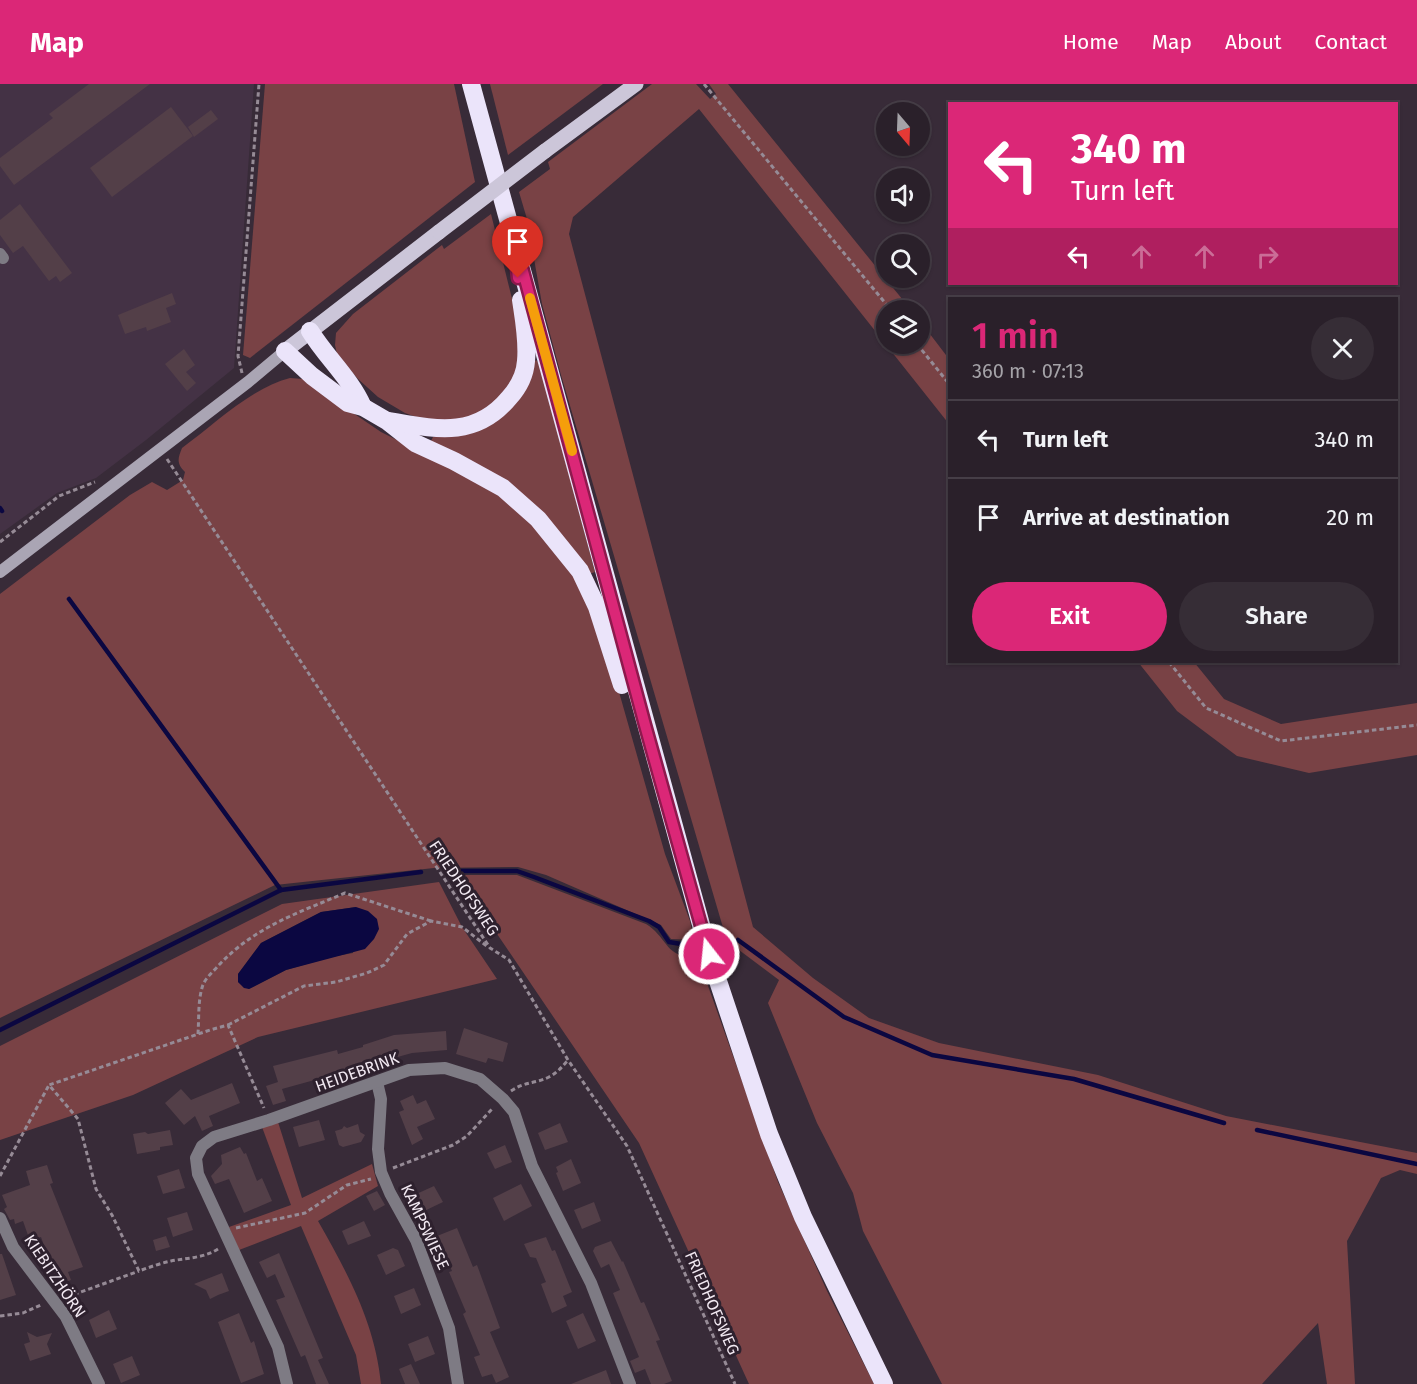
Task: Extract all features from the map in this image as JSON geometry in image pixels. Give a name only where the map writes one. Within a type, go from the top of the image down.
[{"type":"highway","points":[[472,84],[709,954],[769,1134],[803,1217],[884,1384]]},
{"type":"highway","points":[[387,421],[443,429],[459,428],[475,424],[488,417],[502,407],[513,393],[521,381],[526,363],[527,343],[513,234]]},
{"type":"highway","points":[[310,331],[356,392],[363,407]]},
{"type":"highway","points":[[285,351],[312,376],[348,403],[363,407],[387,421],[415,443],[503,488],[538,519],[580,571],[597,607],[626,702],[645,725]]},
{"type":"main road","points":[[0,572],[439,232],[636,84]]},
{"type":"street","name":"HEIDEBRINK","points":[[287,1384],[278,1347],[198,1173],[196,1158],[202,1146],[214,1137],[410,1070],[445,1068],[480,1079],[503,1099],[514,1113],[531,1166],[591,1282],[630,1384]]},
{"type":"street","name":"KAMPSWIESE","points":[[377,1082],[381,1099],[378,1149],[381,1172],[416,1240],[449,1328],[458,1384]]},
{"type":"street","name":"KIEBITZHÖRN","points":[[0,1218],[13,1247],[66,1317],[99,1384]]},
{"type":"path","points":[[248,382],[240,370],[238,356],[259,84]]},
{"type":"path","points":[[704,84],[883,300]]},
{"type":"path","points":[[925,354],[948,383]]},
{"type":"path","points":[[240,370],[249,363]]},
{"type":"path","name":"FRIEDHOFSWEG","points":[[160,449],[490,948],[509,960],[568,1060],[627,1146],[735,1384]]},
{"type":"path","points":[[0,542],[59,496],[95,481]]},
{"type":"path","points":[[1170,663],[1206,708],[1281,741],[1417,725]]},
{"type":"path","points":[[198,1034],[202,987],[209,976],[237,947],[274,922],[345,893],[431,921],[462,927],[490,948]]},
{"type":"path","points":[[0,1176],[49,1085],[228,1025],[304,986],[336,982],[367,973],[384,965],[407,934],[431,921]]},
{"type":"path","points":[[228,1025],[269,1120]]},
{"type":"path","points":[[0,1316],[23,1312],[171,1261],[213,1253],[234,1229],[305,1213],[347,1185],[371,1179],[381,1172],[453,1145],[467,1136],[503,1099],[522,1084],[557,1073],[568,1060]]},
{"type":"path","points":[[49,1085],[78,1119],[96,1189],[112,1215],[139,1271]]},
{"type":"shaded area","points":[[0,84],[254,84],[234,368],[96,478],[57,493],[0,534]]},
{"type":"shaded area","points":[[265,84],[454,84],[475,182],[250,358],[243,355]]},
{"type":"shaded area","points":[[490,84],[603,84],[508,155]]},
{"type":"shaded area","points":[[652,84],[696,84],[710,99],[716,94],[709,84],[728,84],[876,267],[876,288],[893,288],[903,300],[876,300],[876,332],[699,109],[573,217],[569,234],[753,927],[813,978],[869,1018],[939,1043],[1098,1075],[1226,1116],[1417,1153],[1417,1174],[1400,1170],[1381,1178],[1347,1241],[1355,1384],[1327,1384],[1318,1323],[1262,1384],[942,1384],[863,1231],[853,1193],[817,1123],[768,1003],[779,980],[739,950],[724,931],[542,304],[527,219],[519,192],[550,169],[548,162]]},
{"type":"shaded area","points":[[491,214],[521,335],[518,368],[505,396],[465,421],[427,421],[405,413],[378,397],[357,378],[337,354],[336,333],[353,314],[442,245],[444,249]]},
{"type":"shaded area","points":[[930,334],[948,358],[948,423],[893,354],[930,354]]},
{"type":"shaded area","points":[[536,360],[540,364],[595,572],[589,574],[572,549],[430,443],[433,437],[467,434]]},
{"type":"shaded area","points":[[290,378],[303,379],[381,432],[477,480],[524,514],[564,560],[600,625],[665,854],[690,921],[694,940],[671,939],[661,925],[546,875],[518,867],[434,868],[275,885],[0,1018],[0,594],[130,495],[152,482],[167,490],[183,480],[185,472],[179,460],[182,448],[247,398]]},
{"type":"shaded area","points":[[1139,663],[1195,663],[1224,699],[1281,724],[1417,703],[1417,755],[1309,773],[1237,756],[1177,711]]},
{"type":"shaded area","points":[[457,875],[517,875],[646,924],[679,955],[697,955],[778,1182],[827,1291],[874,1384],[749,1384],[639,1143]]},
{"type":"shaded area","points":[[439,882],[462,927],[497,979],[258,1037],[133,1095],[0,1140],[0,1046],[282,904]],"holes":[[[356,907],[353,953],[286,970],[249,989],[238,982],[238,974],[261,943],[321,912]]]},
{"type":"shaded area","points":[[356,907],[368,911],[377,919],[379,929],[365,949],[286,970],[249,989],[244,988],[238,982],[238,974],[261,943],[321,912]]},
{"type":"shaded area","points":[[278,1122],[302,1198],[372,1164],[378,1186],[318,1221],[350,1280],[366,1320],[373,1340],[381,1384],[361,1384],[356,1355],[301,1226],[239,1250],[229,1227],[291,1205],[262,1127]]},
{"type":"building","points":[[89,84],[150,84],[14,185],[0,166],[0,158],[53,118],[49,114]]},
{"type":"building","points":[[171,107],[193,136],[112,197],[90,168]]},
{"type":"building","points":[[211,110],[218,119],[194,137],[188,127]]},
{"type":"building","points":[[20,204],[72,273],[60,282],[56,276],[49,281],[23,246],[13,253],[0,235],[0,220]]},
{"type":"building","points":[[172,293],[176,304],[166,308],[171,322],[147,331],[146,327],[125,334],[118,315]]},
{"type":"building","points":[[184,349],[195,365],[186,372],[196,383],[187,391],[165,364]]},
{"type":"building","points":[[464,1028],[508,1043],[503,1062],[488,1058],[486,1063],[456,1054]]},
{"type":"building","points":[[446,1031],[447,1050],[412,1053],[282,1089],[286,1101],[273,1105],[266,1086],[278,1082],[273,1066],[337,1050],[338,1054],[394,1035]]},
{"type":"building","points":[[232,1083],[240,1103],[209,1116],[213,1126],[202,1131],[195,1116],[184,1125],[165,1103],[181,1089],[191,1100]]},
{"type":"building","points":[[413,1095],[417,1104],[426,1100],[435,1119],[417,1127],[423,1139],[412,1145],[399,1112],[404,1110],[400,1101]]},
{"type":"building","points":[[319,1120],[325,1140],[299,1147],[293,1127]]},
{"type":"building","points":[[560,1123],[568,1142],[545,1150],[538,1133]]},
{"type":"building","points":[[358,1124],[360,1132],[365,1135],[361,1142],[343,1147],[339,1145],[335,1131],[344,1126],[347,1128]]},
{"type":"building","points":[[170,1130],[173,1145],[137,1154],[133,1134]]},
{"type":"building","points":[[505,1145],[512,1162],[495,1169],[487,1153]]},
{"type":"building","points":[[240,1147],[244,1154],[246,1153],[257,1181],[262,1178],[272,1201],[244,1213],[229,1179],[215,1184],[211,1176],[222,1164],[221,1155]]},
{"type":"building","points":[[571,1159],[581,1183],[563,1191],[556,1167]]},
{"type":"building","points":[[47,1165],[53,1183],[50,1184],[83,1267],[68,1272],[71,1280],[58,1285],[41,1237],[30,1241],[23,1221],[15,1224],[14,1219],[10,1220],[4,1209],[7,1207],[2,1195],[30,1185],[26,1171]]},
{"type":"building","points":[[179,1169],[185,1188],[163,1194],[157,1176]]},
{"type":"building","points":[[521,1184],[532,1206],[504,1221],[493,1198]]},
{"type":"building","points":[[434,1186],[443,1202],[420,1213],[412,1196]]},
{"type":"building","points":[[377,1191],[385,1205],[374,1211],[366,1196]]},
{"type":"building","points":[[594,1202],[601,1221],[582,1229],[574,1210]]},
{"type":"building","points":[[187,1212],[193,1230],[173,1237],[167,1218]]},
{"type":"building","points":[[364,1221],[371,1236],[348,1245],[342,1231]]},
{"type":"building","points":[[430,1221],[437,1236],[426,1241],[420,1225]]},
{"type":"building","points":[[457,1228],[473,1267],[477,1265],[500,1328],[490,1332],[509,1377],[496,1383],[492,1374],[482,1377],[474,1357],[480,1355],[463,1314],[466,1312],[449,1272],[452,1271],[437,1236]]},
{"type":"building","points":[[166,1236],[170,1247],[156,1251],[153,1240]]},
{"type":"building","points":[[546,1237],[552,1251],[555,1250],[572,1292],[563,1296],[567,1306],[552,1313],[541,1284],[546,1282],[536,1258],[530,1257],[524,1244]]},
{"type":"building","points":[[611,1241],[623,1261],[641,1303],[644,1302],[660,1340],[656,1341],[672,1381],[664,1384],[651,1384],[645,1369],[635,1373],[630,1361],[639,1357],[613,1293],[620,1290],[609,1264],[601,1268],[593,1251],[595,1247]]},
{"type":"building","points":[[393,1248],[398,1250],[405,1266],[386,1275],[377,1255]]},
{"type":"building","points":[[279,1253],[323,1358],[318,1360],[329,1384],[316,1384],[305,1355],[301,1357],[276,1300],[285,1297],[275,1274],[267,1278],[259,1262]]},
{"type":"building","points":[[0,1254],[2,1254],[16,1295],[0,1300]]},
{"type":"building","points":[[222,1273],[229,1291],[210,1299],[206,1290],[194,1284]]},
{"type":"building","points":[[414,1288],[421,1305],[401,1314],[394,1296]]},
{"type":"building","points":[[109,1310],[117,1329],[96,1338],[89,1320]]},
{"type":"building","points":[[239,1313],[251,1343],[254,1341],[264,1374],[241,1383],[218,1322]]},
{"type":"building","points":[[583,1313],[596,1341],[578,1349],[566,1321]]},
{"type":"building","points":[[27,1332],[37,1337],[52,1333],[47,1344],[51,1354],[30,1361],[24,1344],[30,1342]]},
{"type":"building","points":[[428,1336],[435,1354],[415,1362],[408,1344]]},
{"type":"building","points":[[132,1356],[140,1375],[121,1383],[113,1364]]},
{"type":"building","points":[[411,1364],[420,1384],[405,1384],[399,1369]]},
{"type":"building","points":[[606,1370],[611,1384],[571,1384]]},
{"type":"waterway","points":[[69,599],[281,890]]},
{"type":"waterway","points":[[461,871],[517,871],[649,921],[659,927],[669,942],[681,944]]},
{"type":"waterway","points":[[0,1030],[281,890],[421,872]]},
{"type":"waterway","points":[[738,940],[844,1017],[932,1055],[1074,1079],[1224,1123]]},
{"type":"waterway","points":[[1257,1130],[1417,1164]]},
{"type":"slow traffic","points":[[530,298],[572,451]]},
{"type":"route","points":[[518,278],[513,234],[709,954]]}]
